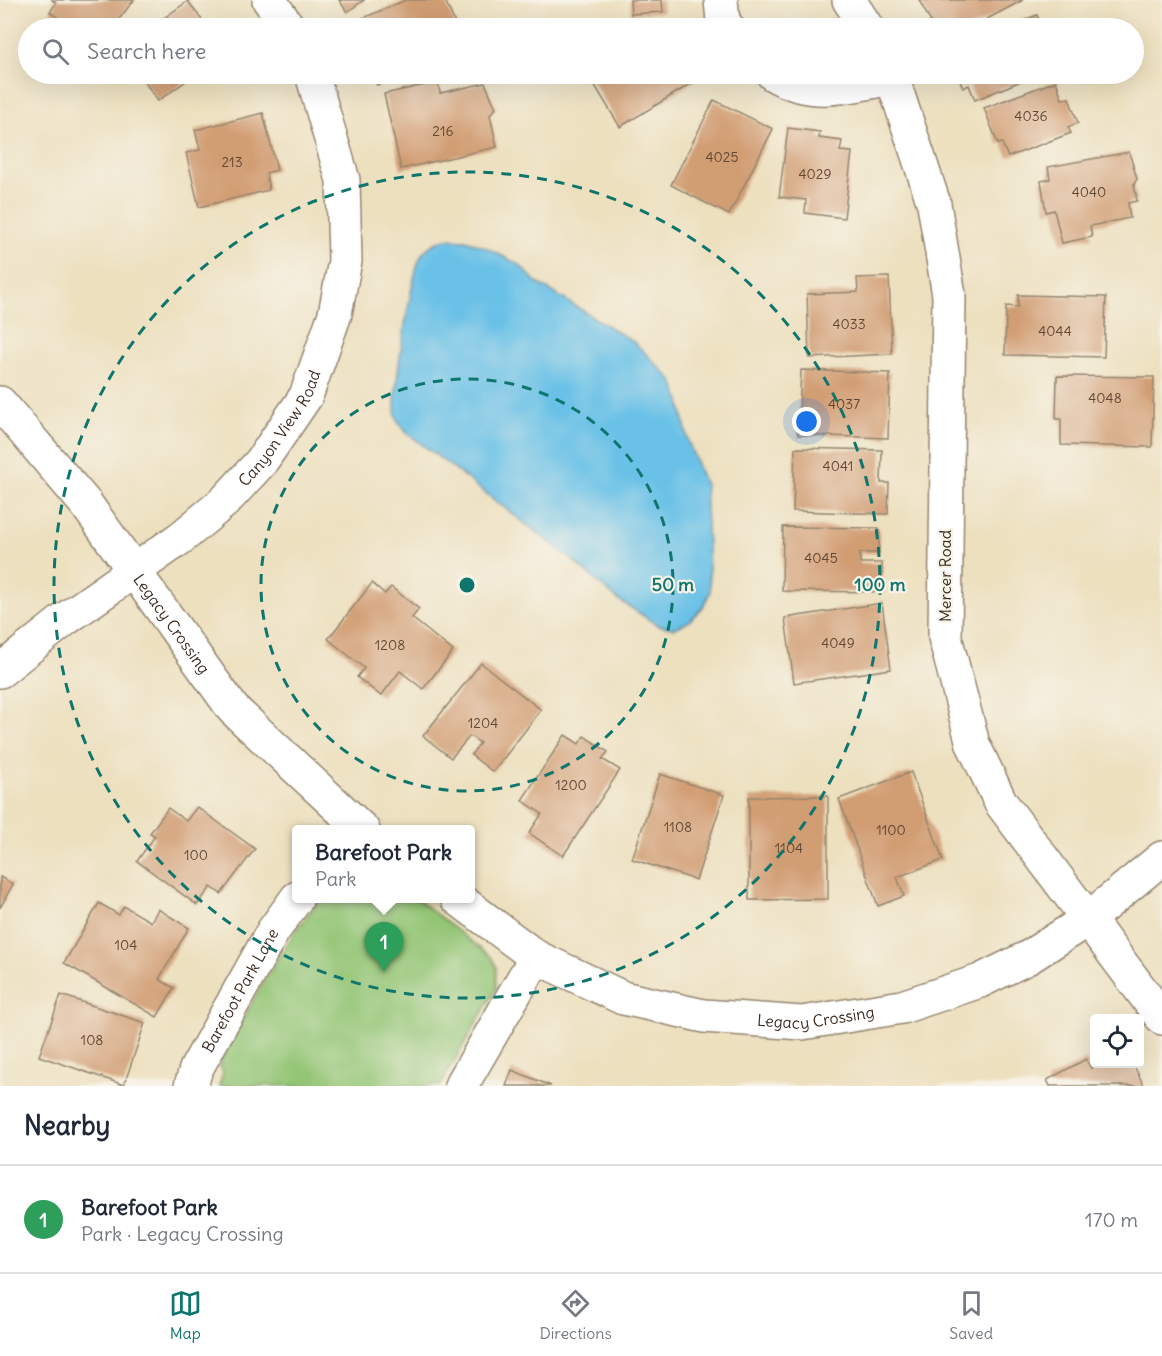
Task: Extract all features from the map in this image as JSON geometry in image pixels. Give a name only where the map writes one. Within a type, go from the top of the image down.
[{"type":"street","points":[[268,0],[282,18]]},
{"type":"street","points":[[721,0],[723,18]]},
{"type":"street","points":[[849,0],[861,18]]},
{"type":"street","name":"Canyon View Road","points":[[0,671],[64,620],[183,537],[225,501],[261,462],[306,396],[334,314],[345,261],[343,180],[315,84]]},
{"type":"street","name":"Mercer Road","points":[[797,84],[826,90],[854,84]]},
{"type":"street","name":"Mercer Road","points":[[895,84],[934,204],[949,295],[945,637],[973,744],[1001,803],[1162,1018]]},
{"type":"street","name":"Legacy Crossing","points":[[0,402],[86,504],[233,709],[354,825]]},
{"type":"street","name":"Legacy Crossing","points":[[464,903],[536,957],[623,998],[704,1016],[801,1023],[902,1007],[980,981],[1029,957],[1088,919],[1162,858]]},
{"type":"street","name":"Barefoot Park Lane","points":[[190,1086],[196,1070],[273,931],[293,903]]},
{"type":"street","points":[[461,1086],[536,957]]},
{"type":"green space","points":[[318,903],[422,903],[491,957],[496,966],[496,989],[440,1086],[219,1086],[223,1073],[219,1064],[278,958]]},
{"type":"water","points":[[447,239],[466,240],[520,265],[536,282],[634,342],[673,381],[680,401],[688,441],[705,485],[710,592],[703,607],[688,622],[674,628],[659,626],[617,599],[570,558],[406,432],[399,422],[395,405],[399,362],[417,267],[426,250]]},
{"type":"building","points":[[52,0],[134,0],[120,18],[58,18],[50,12],[56,3]]},
{"type":"building","points":[[339,0],[364,0],[347,12]]},
{"type":"building","points":[[406,0],[445,0],[453,18],[363,18]]},
{"type":"building","points":[[630,0],[662,0],[663,12],[631,14]]},
{"type":"building","points":[[919,0],[1023,0],[989,18],[929,18]]},
{"type":"building","points":[[188,1],[201,18],[164,18]]},
{"type":"building","points":[[146,84],[182,84],[158,101]]},
{"type":"building","points":[[429,84],[438,84],[440,93],[485,84],[496,108],[490,115],[497,147],[401,169],[384,94]]},
{"type":"building","points":[[594,84],[690,84],[620,127]]},
{"type":"building","points":[[961,84],[1014,84],[975,100],[969,85],[963,88]]},
{"type":"building","points":[[1048,84],[1057,84],[1062,99],[1069,98],[1078,123],[1068,127],[1071,133],[1008,157],[1002,143],[998,144],[984,108]]},
{"type":"building","points":[[714,100],[773,129],[729,215],[671,185]]},
{"type":"building","points":[[263,113],[277,170],[266,173],[269,190],[199,207],[186,153],[200,150],[195,130]]},
{"type":"building","points":[[788,128],[820,132],[819,138],[842,141],[840,151],[852,152],[844,218],[805,213],[806,200],[779,197]]},
{"type":"building","points":[[1129,152],[1137,179],[1134,184],[1137,201],[1128,203],[1130,218],[1090,226],[1092,237],[1062,243],[1054,210],[1046,212],[1041,181],[1050,179],[1048,167]]},
{"type":"building","points":[[889,277],[892,354],[809,358],[807,294],[858,292],[857,278]]},
{"type":"building","points":[[1018,295],[1106,297],[1104,357],[1005,355],[1006,306],[1018,307]]},
{"type":"building","points":[[801,370],[890,373],[888,438],[798,435]]},
{"type":"building","points":[[1057,376],[1154,377],[1152,447],[1061,445],[1061,419],[1056,419]]},
{"type":"building","points":[[795,448],[882,450],[881,483],[889,483],[888,514],[793,511]]},
{"type":"building","points":[[783,527],[879,528],[879,553],[860,553],[860,563],[882,563],[882,592],[782,591]]},
{"type":"building","points":[[372,583],[385,594],[391,587],[419,609],[412,618],[453,651],[423,689],[400,671],[381,696],[357,677],[364,668],[328,639]]},
{"type":"building","points":[[882,603],[891,669],[794,683],[785,618]]},
{"type":"building","points":[[481,663],[541,710],[493,772],[471,755],[480,743],[470,736],[451,758],[423,736]]},
{"type":"building","points":[[565,735],[579,744],[584,736],[608,752],[602,759],[620,770],[563,856],[529,833],[542,814],[522,800]]},
{"type":"building","points":[[911,772],[943,860],[897,877],[904,896],[878,906],[839,799]]},
{"type":"building","points":[[660,774],[724,795],[696,880],[632,859]]},
{"type":"building","points":[[828,796],[828,899],[749,900],[749,797]]},
{"type":"building","points":[[197,807],[255,849],[221,894],[211,887],[197,905],[137,861],[155,836],[150,833],[168,808],[186,821]]},
{"type":"building","points":[[0,877],[13,884],[0,908]]},
{"type":"building","points":[[99,903],[119,915],[124,906],[151,922],[158,909],[189,928],[159,979],[174,988],[157,1017],[64,963]]},
{"type":"building","points":[[61,995],[145,1023],[124,1085],[39,1056]]},
{"type":"building","points":[[1086,1059],[1090,1068],[1135,1068],[1144,1086],[1050,1086],[1047,1080]]},
{"type":"building","points":[[512,1070],[551,1086],[506,1086]]},
{"type":"place","name":"Barefoot Park","points":[[384,972]]}]
